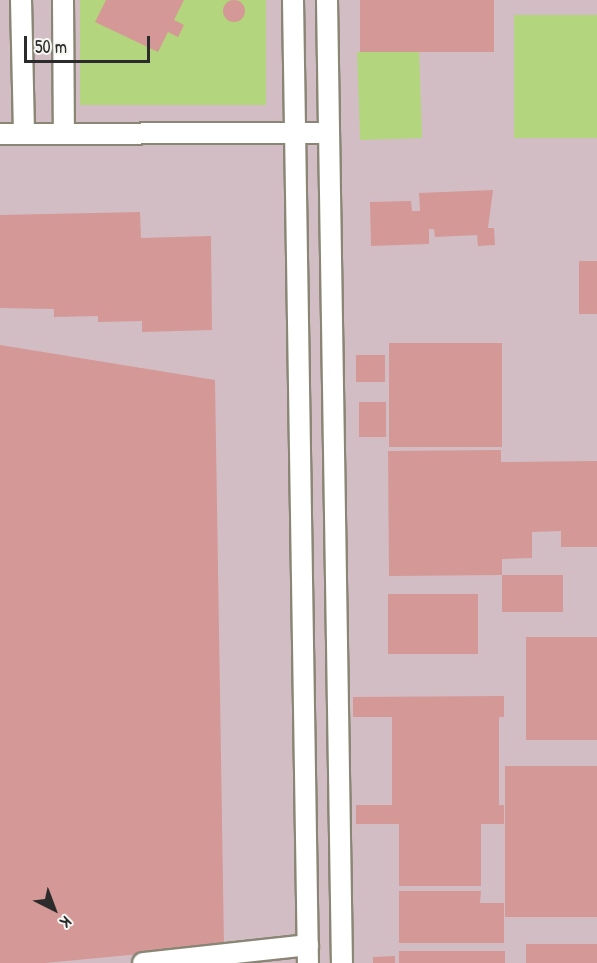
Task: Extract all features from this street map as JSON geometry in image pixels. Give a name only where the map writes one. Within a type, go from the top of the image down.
[{"type":"street","points":[[21,0],[24,134]]},
{"type":"street","points":[[63,0],[64,134]]},
{"type":"street","points":[[143,963],[308,954],[293,131],[293,0]]},
{"type":"street","points":[[327,0],[342,963]]},
{"type":"street","points":[[0,134],[293,131],[328,133]]},
{"type":"shaded area","points":[[0,0],[597,0],[597,963],[0,963]]},
{"type":"green space","points":[[80,0],[266,0],[266,105],[80,105]]},
{"type":"green space","points":[[514,15],[597,15],[597,138],[514,138]]},
{"type":"green space","points":[[419,50],[422,138],[360,140],[357,52]]},
{"type":"building","points":[[106,0],[184,0],[174,20],[184,25],[178,37],[168,32],[158,52],[95,22]]},
{"type":"building","points":[[234,0],[242,3],[245,11],[242,19],[234,22],[226,19],[223,11],[226,3]]},
{"type":"building","points":[[360,0],[494,0],[494,52],[360,52]]},
{"type":"building","points":[[493,190],[488,228],[494,228],[495,245],[478,246],[477,235],[435,237],[434,229],[429,229],[429,244],[371,246],[370,202],[411,201],[412,211],[420,211],[419,193]]},
{"type":"building","points":[[140,212],[141,238],[211,236],[212,330],[142,332],[142,321],[98,322],[98,316],[54,317],[54,309],[0,308],[0,215]]},
{"type":"building","points":[[579,261],[597,261],[597,314],[579,314]]},
{"type":"building","points":[[389,343],[502,343],[502,447],[389,447]]},
{"type":"building","points":[[0,345],[215,380],[224,946],[45,963],[0,963]]},
{"type":"building","points":[[356,355],[385,355],[385,382],[356,382]]},
{"type":"building","points":[[359,402],[386,402],[386,437],[359,437]]},
{"type":"building","points":[[501,450],[501,462],[597,461],[597,547],[561,547],[561,531],[532,532],[532,558],[502,559],[502,575],[389,576],[388,451]]},
{"type":"building","points":[[502,575],[563,575],[563,612],[502,612]]},
{"type":"building","points":[[388,594],[478,594],[478,654],[388,654]]},
{"type":"building","points":[[526,637],[597,637],[597,740],[526,740]]},
{"type":"building","points":[[504,696],[504,717],[499,717],[499,805],[504,805],[504,824],[481,824],[481,886],[399,886],[399,824],[356,824],[356,805],[392,805],[392,717],[353,717],[353,697]]},
{"type":"building","points":[[505,766],[597,766],[597,917],[505,917]]},
{"type":"building","points":[[399,891],[481,891],[480,903],[504,903],[504,943],[399,943]]},
{"type":"building","points":[[526,944],[597,944],[597,963],[526,963]]},
{"type":"building","points":[[399,951],[505,951],[505,963],[399,963]]},
{"type":"building","points":[[395,956],[395,963],[373,963],[373,957]]}]
